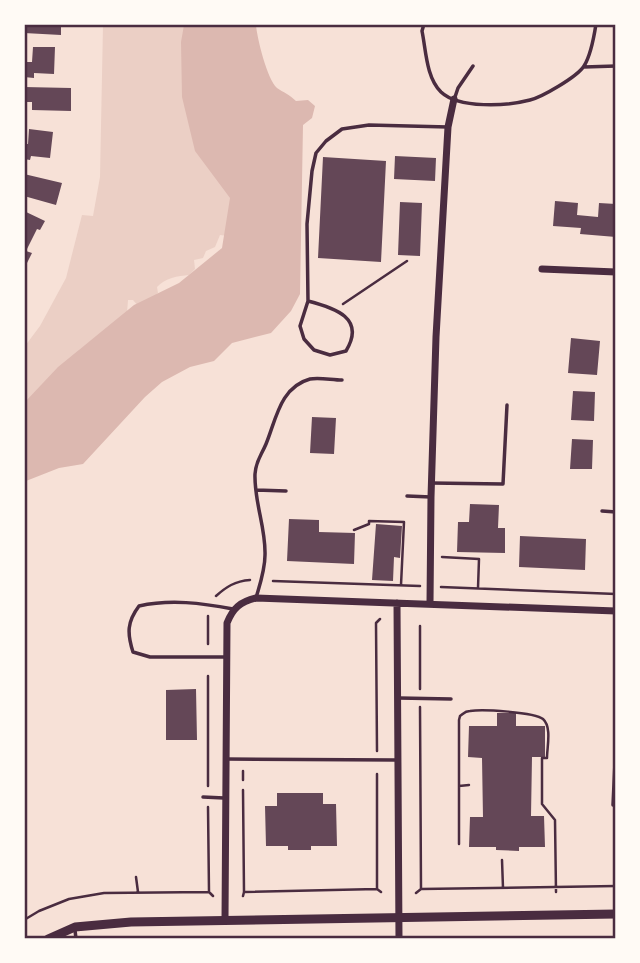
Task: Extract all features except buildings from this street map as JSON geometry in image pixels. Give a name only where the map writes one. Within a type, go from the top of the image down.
[{"type":"street","points":[[430,604],[436,337],[448,127],[454,99]]},
{"type":"street","points":[[542,269],[615,272]]},
{"type":"street","points":[[225,920],[226,657],[227,623],[233,609],[244,601],[256,598],[615,611]]},
{"type":"street","points":[[397,603],[399,939]]},
{"type":"street","points":[[48,939],[75,928],[131,922],[615,914]]},
{"type":"lane","points":[[424,24],[422,31],[431,76],[441,92],[461,102],[494,104],[533,100],[574,75],[584,67],[596,24]]},
{"type":"lane","points":[[454,99],[473,66]]},
{"type":"lane","points":[[584,67],[615,66]]},
{"type":"lane","points":[[308,301],[335,310],[347,318],[354,328],[353,339],[346,351],[330,355],[314,350],[304,339],[300,326],[308,301],[307,224],[316,153],[342,129],[369,125],[448,127]]},
{"type":"lane","points":[[256,598],[265,555],[256,490],[256,463],[283,400],[295,386],[311,379],[342,380]]},
{"type":"lane","points":[[432,483],[503,484],[507,405]]},
{"type":"lane","points":[[256,490],[286,491]]},
{"type":"lane","points":[[407,496],[431,497]]},
{"type":"lane","points":[[602,512],[615,512]]},
{"type":"lane","points":[[226,657],[149,657],[134,652],[128,636],[131,616],[139,606],[157,602],[233,609]]},
{"type":"lane","points":[[397,698],[451,699]]},
{"type":"lane","points":[[613,805],[615,741]]},
{"type":"lane","points":[[226,759],[398,760]]},
{"type":"lane","points":[[202,797],[226,798]]},
{"type":"lane","points":[[75,928],[76,939]]},
{"type":"path","points":[[335,310],[407,261]]},
{"type":"path","points":[[354,530],[369,524],[369,521],[404,522],[401,585]]},
{"type":"path","points":[[442,557],[479,559],[478,588]]},
{"type":"path","points":[[214,599],[229,585],[251,580]]},
{"type":"path","points":[[273,581],[420,586]]},
{"type":"path","points":[[441,587],[615,594]]},
{"type":"path","points":[[208,611],[208,644]]},
{"type":"path","points":[[377,752],[376,623],[380,620]]},
{"type":"path","points":[[420,626],[421,889]]},
{"type":"path","points":[[459,844],[458,720],[469,710],[535,715],[544,720],[548,730],[547,758],[542,758],[542,804],[555,820],[556,892]]},
{"type":"path","points":[[243,771],[243,780]]},
{"type":"path","points":[[377,774],[377,889]]},
{"type":"path","points":[[459,786],[469,785]]},
{"type":"path","points":[[243,790],[243,894],[377,889],[381,892]]},
{"type":"path","points":[[414,797],[421,797]]},
{"type":"path","points":[[237,825],[243,825]]},
{"type":"path","points":[[377,855],[383,855]]},
{"type":"path","points":[[502,860],[503,888]]},
{"type":"path","points":[[205,875],[214,875]]},
{"type":"path","points":[[136,877],[138,892]]},
{"type":"path","points":[[237,877],[244,877]]},
{"type":"path","points":[[416,893],[421,889],[615,886]]},
{"type":"path","points":[[24,920],[38,911],[69,899],[104,893],[208,892]]},
{"type":"shaded area","points":[[103,25],[205,25],[224,105],[235,237],[220,235],[215,247],[206,251],[203,258],[194,260],[195,269],[189,275],[164,281],[157,287],[158,293],[140,308],[133,300],[128,300],[126,326],[115,322],[79,350],[69,381],[25,410],[25,346],[40,326],[66,278],[82,215],[93,216],[100,177]]},
{"type":"shaded area","points":[[184,25],[256,25],[263,58],[273,83],[296,101],[308,100],[315,106],[312,118],[303,125],[300,294],[291,311],[271,333],[232,343],[214,361],[190,367],[162,382],[83,464],[59,468],[26,481],[25,485],[25,402],[58,367],[134,305],[179,283],[222,248],[230,198],[195,151],[182,97],[181,42]]}]
